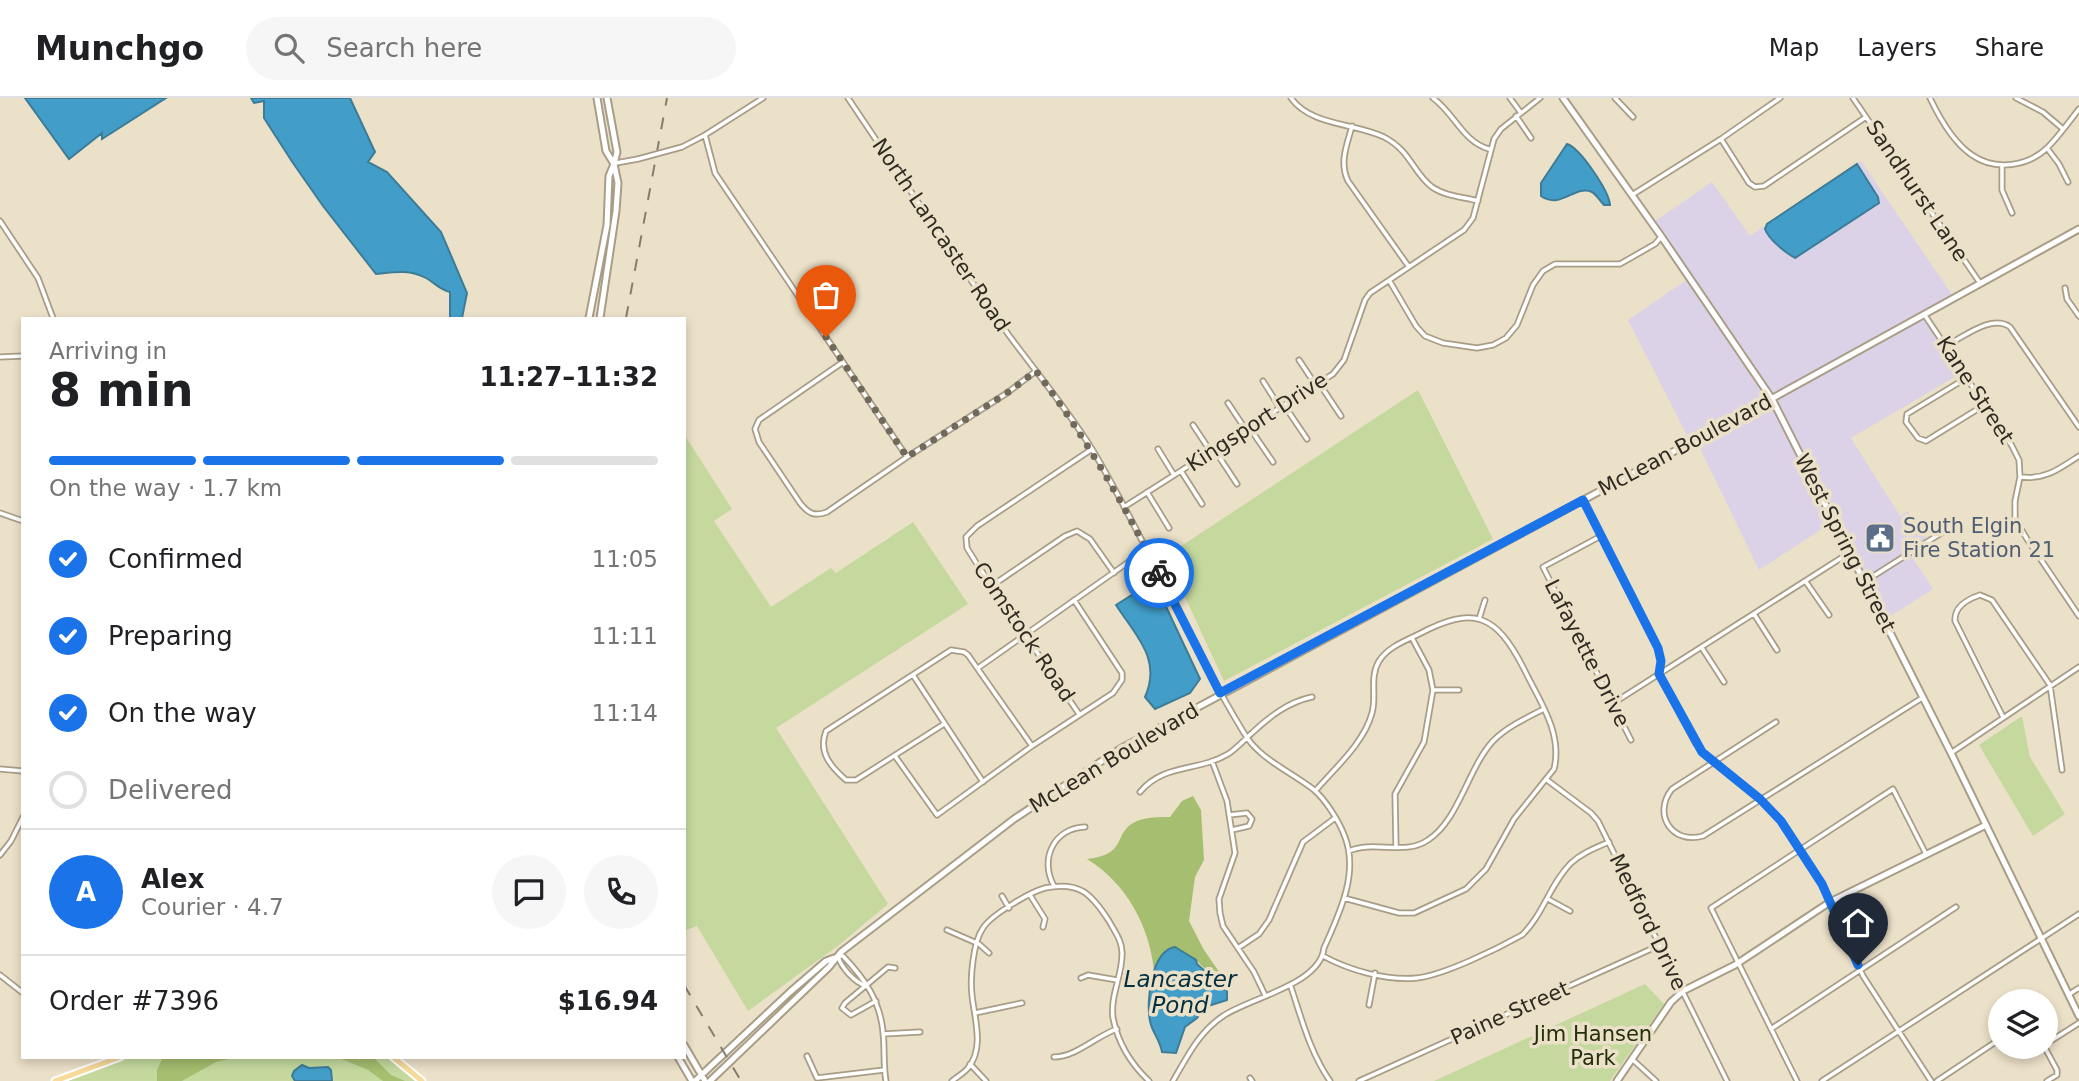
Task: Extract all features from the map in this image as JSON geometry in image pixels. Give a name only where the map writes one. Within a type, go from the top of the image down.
[{"type":"main road","points":[[597,98],[606,150],[614,164],[618,183],[600,317]]},
{"type":"main road","points":[[589,317],[607,225],[609,176],[617,152],[607,98]]},
{"type":"main road","name":"West Spring Street","points":[[1563,98],[1772,399],[1951,753],[2079,1016]]},
{"type":"main road","name":"McLean Boulevard","points":[[705,1079],[826,961],[836,957],[1014,819],[1120,749],[1772,399],[2079,229]]},
{"type":"main road","points":[[1617,1081],[1671,1002],[1683,992],[1740,962],[1830,902],[1986,825]]},
{"type":"main road","name":"McLean Boulevard","points":[[693,1081],[705,1079],[829,967],[836,957]]},
{"type":"main road","points":[[686,1048],[705,1079]]},
{"type":"main road","points":[[55,1081],[116,1059]]},
{"type":"main road","points":[[395,1059],[422,1081]]},
{"type":"main road","points":[[679,1059],[693,1081]]},
{"type":"street","points":[[614,164],[682,147],[763,98]]},
{"type":"street","name":"North Lancaster Road","points":[[848,98],[1091,449],[1147,549],[1220,693],[1247,738],[1258,751],[1315,791],[1335,818],[1346,838],[1349,851]]},
{"type":"street","points":[[1291,98],[1297,106],[1310,114],[1381,136],[1397,145],[1434,189],[1478,201]]},
{"type":"street","points":[[1433,98],[1453,117],[1469,140],[1490,149]]},
{"type":"street","points":[[1510,98],[1521,113]]},
{"type":"street","name":"Kingsport Drive","points":[[1124,507],[1333,374],[1344,360],[1365,300],[1370,293],[1464,230],[1473,218],[1490,149],[1502,129],[1540,98]]},
{"type":"street","points":[[1615,98],[1633,117]]},
{"type":"street","points":[[1632,195],[1780,98]]},
{"type":"street","name":"Sandhurst Lane","points":[[1853,98],[1980,283]]},
{"type":"street","points":[[1930,98],[1962,147],[1973,156],[2002,165],[2026,162],[2047,148],[2079,109]]},
{"type":"street","points":[[2016,98],[2043,112],[2063,129]]},
{"type":"street","points":[[1516,116],[1531,138]]},
{"type":"street","points":[[1721,139],[1749,183],[1755,187],[1764,186],[1866,117]]},
{"type":"street","points":[[1352,127],[1343,158],[1343,171],[1409,267]]},
{"type":"street","points":[[705,135],[715,173],[907,457]]},
{"type":"street","points":[[2047,148],[2068,182]]},
{"type":"street","points":[[2002,165],[2002,190],[2012,214]]},
{"type":"street","points":[[0,221],[38,278],[53,317]]},
{"type":"street","points":[[1389,280],[1425,337],[1443,343],[1478,348],[1493,345],[1506,338],[1517,325],[1533,285],[1543,271],[1555,264],[1620,264],[1655,244],[1661,236]]},
{"type":"street","points":[[2065,288],[2067,299],[2079,316]]},
{"type":"street","name":"Kane Street","points":[[1924,314],[2012,446],[2019,460],[2020,477],[2015,500],[2015,519],[2079,616]]},
{"type":"street","points":[[1947,345],[1994,321],[2003,321],[2010,327],[2079,427]]},
{"type":"street","points":[[0,357],[21,356]]},
{"type":"street","points":[[1299,360],[1341,416]]},
{"type":"street","points":[[843,362],[759,420],[755,429],[757,438],[783,478],[805,510],[811,514],[827,512],[1036,371]]},
{"type":"street","points":[[1968,377],[1906,415],[1906,422],[1918,438],[1926,441],[1986,404]]},
{"type":"street","points":[[1263,381],[1307,439]]},
{"type":"street","points":[[1228,403],[1273,462]]},
{"type":"street","points":[[1193,425],[1237,484]]},
{"type":"street","name":"Comstock Road","points":[[1079,714],[967,548],[966,537],[976,526],[1091,449]]},
{"type":"street","points":[[1158,449],[1174,475]]},
{"type":"street","points":[[2020,477],[2035,479],[2049,475],[2079,456]]},
{"type":"street","points":[[1181,471],[1202,504]]},
{"type":"street","points":[[1147,492],[1169,527]]},
{"type":"street","points":[[1583,500],[1658,648],[1661,661],[1659,674],[1696,744],[1713,762],[1775,813],[1822,884],[1860,970],[1931,1081]]},
{"type":"street","points":[[0,513],[21,520]]},
{"type":"street","points":[[1864,582],[1957,523]]},
{"type":"street","points":[[993,584],[1065,536],[1077,531],[1090,539],[1114,573]]},
{"type":"street","name":"Lafayette Drive","points":[[1601,536],[1544,566],[1631,740]]},
{"type":"street","points":[[978,668],[1147,549]]},
{"type":"street","points":[[1612,704],[1850,553]]},
{"type":"street","points":[[1806,582],[1829,615]]},
{"type":"street","points":[[2003,717],[1955,621],[1954,614],[1959,607],[1976,596],[1984,595],[1994,603],[2050,685],[2062,770]]},
{"type":"street","points":[[895,756],[937,815],[1118,688],[1122,673],[1074,600]]},
{"type":"street","points":[[1479,619],[1485,600]]},
{"type":"street","points":[[1754,614],[1777,650]]},
{"type":"street","points":[[1315,791],[1360,737],[1370,720],[1374,701],[1373,678],[1380,659],[1392,648],[1447,620],[1463,617],[1479,619],[1496,628],[1508,639],[1555,734],[1557,748],[1554,769],[1514,819],[1486,869],[1466,890],[1413,913],[1399,913],[1344,898]]},
{"type":"street","points":[[1395,847],[1395,794],[1424,742],[1433,690],[1429,670],[1411,638]]},
{"type":"street","points":[[1702,648],[1724,682]]},
{"type":"street","points":[[944,724],[856,780],[846,780],[823,752],[821,742],[826,731],[951,650],[964,652],[978,668],[1032,746]]},
{"type":"street","points":[[1951,753],[2079,667]]},
{"type":"street","points":[[913,676],[983,782]]},
{"type":"street","points":[[1433,690],[1459,690]]},
{"type":"street","points":[[1140,792],[1146,785],[1174,769],[1212,761],[1230,754],[1275,713],[1302,699],[1312,697]]},
{"type":"street","points":[[1776,722],[1672,789],[1664,800],[1662,811],[1672,830],[1686,838],[1703,836],[1923,698]]},
{"type":"street","points":[[1173,1081],[1198,1038],[1222,1016],[1265,995],[1291,986],[1308,973],[1323,956],[1349,879],[1349,851],[1364,846],[1413,846],[1430,839],[1442,827],[1494,740],[1508,728],[1544,709]]},
{"type":"street","points":[[1212,761],[1220,777],[1235,853],[1219,899],[1220,913],[1223,926],[1254,972],[1265,995]]},
{"type":"street","points":[[0,769],[21,771]]},
{"type":"street","name":"Medford Drive","points":[[1547,780],[1591,813],[1609,842],[1727,1081]]},
{"type":"street","points":[[1797,1081],[1711,907],[1894,789],[1926,854]]},
{"type":"street","points":[[1229,815],[1247,813],[1252,821],[1249,826],[1231,830]]},
{"type":"street","points":[[1238,948],[1259,934],[1269,920],[1303,842],[1335,818]]},
{"type":"street","points":[[0,855],[21,821]]},
{"type":"street","points":[[1054,886],[1049,866],[1050,852],[1056,839],[1072,827],[1085,827]]},
{"type":"street","points":[[1323,956],[1346,966],[1397,978],[1418,978],[1437,973],[1522,935],[1532,925],[1570,864],[1583,853],[1609,842]]},
{"type":"street","points":[[952,1081],[970,1064],[977,1041],[972,994],[976,943],[987,923],[1039,889],[1066,885],[1085,892],[1095,901],[1119,937],[1122,949],[1112,1010],[1123,1048],[1135,1068],[1149,1081]]},
{"type":"street","points":[[1030,895],[1045,919],[1042,927]]},
{"type":"street","points":[[1002,896],[1009,908]]},
{"type":"street","points":[[1548,899],[1570,911]]},
{"type":"street","points":[[1771,1029],[1956,907]]},
{"type":"street","points":[[1822,1081],[2079,914]]},
{"type":"street","points":[[947,930],[976,943],[989,953]]},
{"type":"street","name":"Paine Street","points":[[1359,1081],[1660,945]]},
{"type":"street","points":[[836,957],[859,984],[866,986],[876,1001],[881,1014],[886,1081]]},
{"type":"street","points":[[876,1001],[853,1014],[848,1015],[843,1009],[843,1005],[888,967],[895,968]]},
{"type":"street","points":[[1369,1005],[1375,973]]},
{"type":"street","points":[[0,975],[21,991]]},
{"type":"street","points":[[1081,978],[1088,975],[1117,981]]},
{"type":"street","points":[[1291,986],[1310,1046],[1330,1081]]},
{"type":"street","points":[[2068,995],[2079,988]]},
{"type":"street","points":[[975,1013],[1022,1003]]},
{"type":"street","points":[[2058,1037],[2079,1023]]},
{"type":"street","points":[[1054,1057],[1065,1057],[1094,1038],[1116,1029]]},
{"type":"street","points":[[883,1034],[920,1032]]},
{"type":"street","points":[[1937,1081],[1988,1047]]},
{"type":"street","points":[[807,1056],[817,1078],[884,1070]]},
{"type":"street","points":[[1632,1059],[1656,1081]]},
{"type":"street","points":[[2047,1081],[2057,1075],[2052,1059]]},
{"type":"street","points":[[970,1064],[986,1081]]},
{"type":"shaded area","points":[[1861,161],[1953,296],[1772,396],[1654,222],[1712,182],[1750,236]]},
{"type":"shaded area","points":[[1688,279],[1769,398],[1690,441],[1628,320]]},
{"type":"shaded area","points":[[1924,316],[1963,372],[1851,438],[1900,516],[1908,511],[1926,538],[1908,551],[1933,589],[1886,619],[1774,399]]},
{"type":"shaded area","points":[[1771,402],[1831,523],[1759,570],[1697,442]]},
{"type":"green space","points":[[1418,390],[1493,539],[1224,681],[1166,556]]},
{"type":"green space","points":[[686,437],[732,509],[714,521],[771,607],[831,568],[836,573],[913,522],[968,604],[776,728],[888,904],[839,945],[748,1011],[697,926],[686,930]]},
{"type":"green space","points":[[2022,716],[2030,757],[2065,814],[2033,836],[1979,745]]},
{"type":"green space","points":[[1193,796],[1201,810],[1204,860],[1195,877],[1189,921],[1204,950],[1224,979],[1227,991],[1196,960],[1166,951],[1154,970],[1147,937],[1133,907],[1113,880],[1087,859],[1109,853],[1115,848],[1124,831],[1137,821],[1170,817],[1182,801]]},
{"type":"green space","name":"Jim Hansen Park","points":[[1645,984],[1664,1004],[1610,1081],[1434,1081]]},
{"type":"green space","points":[[127,1059],[389,1059],[417,1081],[68,1081]]},
{"type":"green space","points":[[162,1059],[229,1059],[216,1062],[182,1081],[157,1081],[157,1070]]},
{"type":"green space","points":[[342,1059],[375,1059],[391,1075],[405,1081],[383,1081],[368,1070]]},
{"type":"water","points":[[25,98],[166,98],[102,139],[102,133],[69,159]]},
{"type":"water","points":[[251,98],[350,98],[375,152],[368,162],[387,172],[441,232],[467,293],[462,317],[450,317],[450,292],[420,275],[407,272],[376,274],[293,163],[264,118],[264,101],[254,103]]},
{"type":"water","points":[[1567,144],[1579,153],[1593,171],[1605,190],[1610,205],[1604,205],[1594,193],[1586,190],[1555,200],[1541,196],[1541,183]]},
{"type":"water","points":[[1857,164],[1879,203],[1795,258],[1770,237],[1765,229],[1767,224]]},
{"type":"water","points":[[1154,581],[1200,679],[1190,693],[1155,709],[1145,697],[1149,683],[1149,659],[1116,605]]},
{"type":"water","name":"Lancaster Pond","points":[[1175,947],[1196,960],[1197,964],[1227,991],[1227,1000],[1205,1007],[1197,1018],[1185,1027],[1176,1053],[1162,1052],[1151,1025],[1149,1012],[1155,967],[1160,957]]},
{"type":"water","points":[[302,1065],[309,1068],[328,1067],[332,1081],[295,1081],[292,1076],[294,1071]]},
{"type":"railway","points":[[626,317],[667,98]]},
{"type":"railway","points":[[686,988],[741,1081]]},
{"type":"way so far","points":[[826,337],[907,457],[1007,393],[1036,371],[1091,449],[1159,573]]},
{"type":"place","name":"South Elgin Fire Station 21","points":[[1880,538]]},
{"type":"route","points":[[1159,573],[1220,693],[1583,500],[1658,648],[1661,661],[1659,674],[1696,744],[1713,762],[1775,813],[1822,884],[1858,965]]}]
